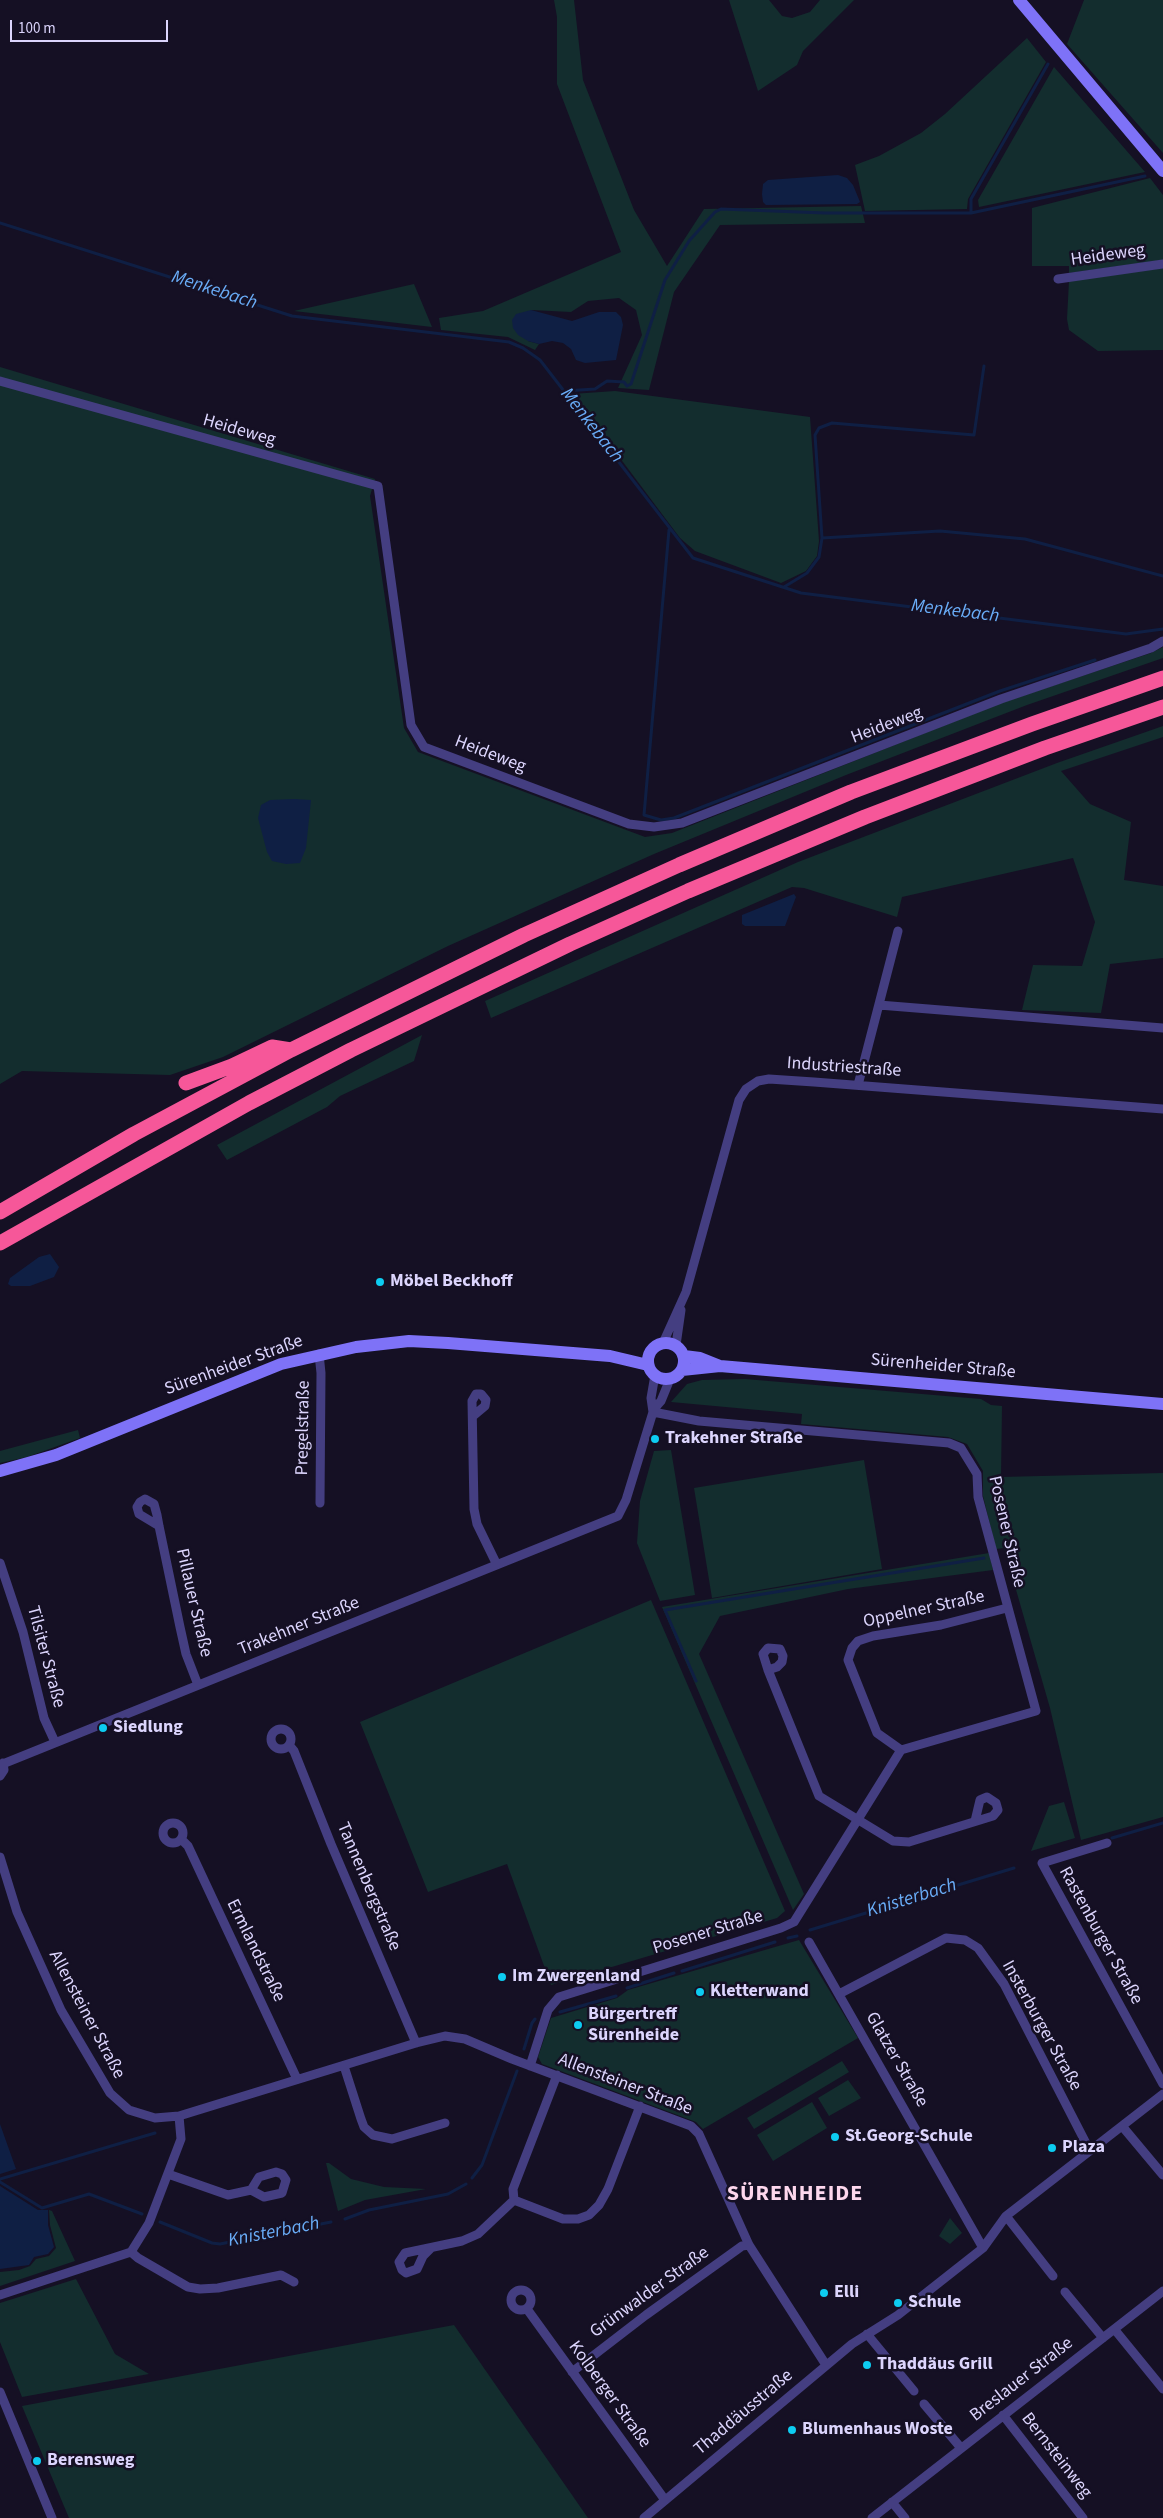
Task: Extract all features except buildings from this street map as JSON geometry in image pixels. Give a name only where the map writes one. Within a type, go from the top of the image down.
[{"type":"highway","points":[[0,1212],[134,1134],[291,1050],[524,935],[688,861],[851,792],[1032,724],[1163,678]]},
{"type":"highway","points":[[0,1243],[249,1103],[351,1050],[570,944],[688,891],[865,817],[1036,751],[1163,707]]},
{"type":"highway","points":[[186,1084],[232,1066],[272,1046],[291,1050]]},
{"type":"main road","points":[[1019,0],[1163,171]]},
{"type":"main road","name":"Sürenheider Straße","points":[[0,1471],[56,1455],[230,1383],[281,1364],[318,1354],[356,1347],[409,1341],[610,1356],[651,1351]]},
{"type":"main road","points":[[663,1343],[676,1345],[684,1356],[682,1370],[670,1378],[652,1370],[651,1351],[663,1343]]},
{"type":"main road","name":"Sürenheider Straße","points":[[610,1356],[652,1370]]},
{"type":"main road","name":"Sürenheider Straße","points":[[684,1356],[700,1358],[720,1366]]},
{"type":"main road","name":"Sürenheider Straße","points":[[682,1370],[720,1366],[1163,1404]]},
{"type":"street","name":"Heideweg","points":[[1058,280],[1163,264]]},
{"type":"street","name":"Heideweg","points":[[0,381],[378,486],[411,725],[424,748],[629,824],[654,827],[682,822],[1002,699],[1151,648],[1163,640]]},
{"type":"street","points":[[858,1085],[898,931]]},
{"type":"street","points":[[879,1005],[1163,1028]]},
{"type":"street","name":"Industriestraße","points":[[676,1345],[683,1300],[739,1100],[746,1088],[758,1081],[769,1079],[858,1085],[1163,1110]]},
{"type":"street","name":"Industriestraße","points":[[663,1343],[683,1300]]},
{"type":"street","name":"Pregelstraße","points":[[318,1354],[321,1373],[320,1503]]},
{"type":"street","name":"Trakehner Straße","points":[[652,1370],[651,1398],[653,1411]]},
{"type":"street","name":"Trakehner Straße","points":[[1,1764],[618,1516],[626,1500],[653,1411],[661,1401],[670,1378]]},
{"type":"street","name":"Posener Straße","points":[[530,2066],[548,2010],[559,1997],[787,1926],[794,1922],[901,1750],[1036,1710],[978,1497],[977,1474],[961,1448],[948,1443],[698,1421],[653,1411]]},
{"type":"street","points":[[473,1416],[474,1509],[477,1524],[497,1565]]},
{"type":"street","name":"Pillauer Straße","points":[[159,1526],[186,1654],[198,1685]]},
{"type":"street","name":"Tilsiter Straße","points":[[0,1563],[3,1577],[23,1632],[44,1718],[56,1742]]},
{"type":"street","name":"Oppelner Straße","points":[[901,1750],[877,1734],[848,1660],[852,1648],[858,1641],[873,1636],[941,1625],[1007,1608]]},
{"type":"street","points":[[768,1670],[819,1796],[893,1841],[909,1842],[975,1821]]},
{"type":"street","name":"Tannenbergstraße","points":[[289,1745],[294,1751],[331,1844],[416,2043]]},
{"type":"street","points":[[0,1776],[4,1770],[1,1764]]},
{"type":"street","name":"Ermlandstraße","points":[[181,1839],[188,1846],[297,2079]]},
{"type":"street","name":"Rastenburger Straße","points":[[1107,1843],[1042,1863],[1163,2084]]},
{"type":"street","name":"Allensteiner Straße","points":[[0,1857],[17,1912],[36,1960],[61,2010],[110,2094],[129,2110],[142,2116],[165,2118],[179,2116],[416,2043],[445,2036],[457,2036],[530,2066],[691,2126],[698,2134],[749,2245],[826,2365]]},
{"type":"street","name":"Insterburger Straße","points":[[839,1994],[946,1938],[965,1940],[972,1944],[978,1948],[1004,1984],[1090,2151]]},
{"type":"street","name":"Glatzer Straße","points":[[809,1942],[983,2248]]},
{"type":"street","points":[[344,2066],[364,2127],[373,2135],[392,2139],[445,2123]]},
{"type":"street","points":[[431,2248],[462,2241],[478,2234],[514,2200],[514,2189],[557,2076]]},
{"type":"street","name":"Thaddäusstraße","points":[[644,2518],[826,2365],[867,2334],[898,2315],[983,2248],[1006,2216],[1163,2094]]},
{"type":"street","points":[[514,2200],[563,2219],[578,2220],[590,2215],[599,2205],[608,2189],[640,2106]]},
{"type":"street","points":[[0,2295],[131,2252],[149,2223],[182,2139],[179,2116]]},
{"type":"street","points":[[1122,2126],[1163,2175]]},
{"type":"street","points":[[168,2174],[228,2195],[251,2190]]},
{"type":"street","points":[[1006,2216],[1053,2276]]},
{"type":"street","name":"Grünwalder Straße","points":[[572,2372],[646,2315],[742,2246],[749,2245]]},
{"type":"street","points":[[131,2252],[176,2280],[194,2288],[218,2288],[280,2276],[294,2282]]},
{"type":"street","name":"Breslauer Straße","points":[[872,2518],[1163,2291]]},
{"type":"street","points":[[1065,2292],[1103,2338]]},
{"type":"street","name":"Kolberger Straße","points":[[526,2309],[666,2500]]},
{"type":"street","points":[[1115,2330],[1163,2389]]},
{"type":"street","points":[[867,2334],[914,2391]]},
{"type":"street","points":[[0,2392],[3,2408],[52,2518]]},
{"type":"street","points":[[924,2404],[961,2448]]},
{"type":"street","name":"Bernsteinweg","points":[[1003,2415],[1083,2518]]},
{"type":"street","points":[[892,2502],[905,2518]]},
{"type":"green space","points":[[554,0],[574,0],[583,80],[634,210],[667,266],[704,209],[861,206],[865,223],[720,225],[674,292],[649,390],[618,388],[642,335],[636,310],[619,298],[588,301],[571,312],[531,310],[528,341],[539,344],[535,350],[508,337],[441,330],[439,318],[483,311],[621,252],[557,84],[557,17]]},
{"type":"green space","points":[[729,0],[769,0],[782,16],[792,18],[810,12],[820,0],[854,0],[803,51],[797,65],[758,91]]},
{"type":"green space","points":[[1084,0],[1163,0],[1163,153],[1067,44]]},
{"type":"green space","points":[[1027,38],[1046,62],[968,199],[967,209],[865,211],[855,165],[879,156],[921,133],[945,114]]},
{"type":"green space","points":[[1054,67],[1145,172],[979,207],[978,200]]},
{"type":"green space","points":[[1150,178],[1163,195],[1163,260],[1069,273],[1069,266],[1032,266],[1032,208]]},
{"type":"green space","points":[[1163,268],[1163,350],[1098,351],[1069,330],[1067,319],[1069,281]]},
{"type":"green space","points":[[414,284],[432,327],[294,311]]},
{"type":"green space","points":[[0,367],[375,479],[370,496],[404,728],[418,752],[645,837],[672,833],[1001,703],[1151,653],[1163,647],[1163,658],[1027,705],[846,775],[654,854],[448,946],[223,1057],[170,1075],[22,1071],[0,1084]]},
{"type":"green space","points":[[615,391],[810,417],[819,541],[817,556],[806,571],[781,583],[695,551],[680,538],[572,394]]},
{"type":"green space","points":[[1163,726],[1163,737],[1061,771],[1090,804],[1131,822],[1124,880],[1163,886],[1163,958],[1110,964],[1101,1013],[1022,1010],[1033,965],[1082,966],[1095,922],[1073,858],[902,897],[897,917],[804,888],[792,887],[491,1018],[485,1001],[798,862],[1057,763]]},
{"type":"green space","points":[[422,1035],[414,1061],[340,1096],[327,1107],[227,1160],[217,1145]]},
{"type":"green space","points":[[745,1379],[981,1399],[991,1405],[1002,1406],[1001,1477],[1163,1473],[1163,1817],[1081,1840],[1050,1708],[1004,1548],[996,1549],[983,1496],[983,1471],[967,1444],[948,1437],[801,1424],[802,1414],[671,1402],[687,1384],[702,1380]]},
{"type":"green space","points":[[78,1430],[80,1438],[27,1457],[0,1463],[0,1451]]},
{"type":"green space","points":[[671,1450],[695,1595],[660,1601],[637,1543],[640,1501],[654,1451]]},
{"type":"green space","points":[[864,1460],[882,1569],[712,1598],[694,1488]]},
{"type":"green space","points":[[989,1553],[993,1570],[848,1589],[720,1616],[699,1654],[804,1894],[793,1910],[662,1607]]},
{"type":"green space","points":[[651,1600],[785,1911],[777,1918],[551,1985],[507,1864],[428,1892],[360,1722]]},
{"type":"green space","points":[[1064,1802],[1075,1838],[1031,1851],[1049,1806]]},
{"type":"green space","points":[[799,1940],[858,2038],[703,2129],[696,2122],[542,2064],[538,2057],[551,2018],[617,1998],[628,1990]]},
{"type":"green space","points":[[842,2061],[849,2072],[754,2129],[747,2118]]},
{"type":"green space","points":[[848,2080],[861,2098],[829,2116],[818,2098]]},
{"type":"green space","points":[[812,2102],[827,2128],[773,2161],[757,2135]]},
{"type":"green space","points":[[326,2163],[329,2163],[351,2179],[384,2187],[426,2189],[365,2200],[338,2211]]},
{"type":"green space","points":[[49,2210],[52,2211],[75,2261],[0,2286],[0,2272],[19,2270],[30,2266],[36,2259],[49,2256],[56,2248],[50,2225]]},
{"type":"green space","points":[[950,2218],[962,2233],[950,2244],[939,2236]]},
{"type":"green space","points":[[76,2279],[115,2354],[149,2374],[22,2397],[0,2342],[0,2303]]},
{"type":"green space","points":[[454,2325],[588,2518],[69,2518],[22,2406]]},
{"type":"water","points":[[838,175],[847,178],[853,185],[860,202],[857,204],[766,205],[763,202],[763,184],[768,180]]},
{"type":"water","points":[[531,310],[572,321],[599,312],[616,312],[621,317],[623,325],[616,360],[585,363],[576,360],[571,349],[563,343],[552,341],[539,344],[528,341],[518,335],[513,328],[512,320],[516,314]]},
{"type":"water","points":[[270,800],[311,800],[306,848],[300,863],[286,864],[272,861],[267,852],[258,818],[261,805]]},
{"type":"water","points":[[794,894],[796,897],[785,926],[745,926],[742,924],[742,915]]},
{"type":"water","points":[[50,1254],[59,1267],[54,1277],[30,1286],[11,1286],[8,1284],[10,1278],[39,1257]]},
{"type":"water","points":[[0,2124],[16,2169],[0,2174]]},
{"type":"water","points":[[0,2186],[38,2210],[48,2210],[48,2225],[54,2247],[48,2254],[34,2257],[29,2265],[0,2269]]},
{"type":"waterway","points":[[971,213],[971,199],[1048,64]]},
{"type":"waterway","points":[[564,391],[595,389],[607,381],[624,382],[627,386],[631,384],[665,280],[689,241],[715,212],[721,209],[825,213],[971,213],[1145,176]]},
{"type":"waterway","name":"Menkebach","points":[[0,223],[292,316],[509,342],[523,348],[540,360],[693,558],[801,593],[1126,634],[1163,629]]},
{"type":"waterway","points":[[822,538],[815,435],[819,428],[832,423],[974,435],[984,366]]},
{"type":"waterway","points":[[669,530],[644,815],[661,820],[674,818],[1000,691],[1095,660]]},
{"type":"waterway","points":[[784,587],[807,573],[819,557],[822,538],[940,531],[1025,539],[1163,576]]},
{"type":"waterway","points":[[696,1681],[665,1610],[984,1558]]},
{"type":"waterway","name":"Knisterbach","points":[[1112,1838],[1163,1823]]},
{"type":"waterway","name":"Knisterbach","points":[[810,1930],[1014,1868]]},
{"type":"waterway","name":"Knisterbach","points":[[788,1938],[797,1936]]},
{"type":"waterway","name":"Knisterbach","points":[[682,1971],[775,1942]]},
{"type":"waterway","name":"Knisterbach","points":[[627,1988],[674,1973]]},
{"type":"waterway","name":"Knisterbach","points":[[560,2012],[616,1996]]},
{"type":"waterway","name":"Knisterbach","points":[[524,2049],[535,2019]]},
{"type":"waterway","name":"Knisterbach","points":[[472,2178],[482,2165],[517,2071]]},
{"type":"waterway","points":[[0,2179],[155,2133]]},
{"type":"waterway","name":"Knisterbach","points":[[0,2182],[42,2208],[89,2194],[142,2214]]},
{"type":"waterway","name":"Knisterbach","points":[[345,2219],[369,2210],[448,2194],[466,2184]]},
{"type":"waterway","name":"Knisterbach","points":[[160,2222],[212,2243],[220,2244],[331,2222]]},
{"type":"place","name":"Möbel Beckhoff","points":[[380,1282]]},
{"type":"place","name":"Trakehner Straße","points":[[655,1439]]},
{"type":"place","name":"Siedlung","points":[[103,1728]]},
{"type":"place","name":"Im Zwergenland","points":[[502,1977]]},
{"type":"place","name":"Kletterwand","points":[[700,1992]]},
{"type":"place","name":"Bürgertreff Sürenheide","points":[[578,2025]]},
{"type":"place","name":"St.Georg-Schule","points":[[835,2137]]},
{"type":"place","name":"Plaza","points":[[1052,2148]]},
{"type":"place","name":"Elli","points":[[824,2293]]},
{"type":"place","name":"Schule","points":[[898,2303]]},
{"type":"place","name":"Thaddäus Grill","points":[[867,2365]]},
{"type":"place","name":"Blumenhaus Woste","points":[[792,2430]]},
{"type":"place","name":"Berensweg","points":[[37,2461]]},
{"type":"district","name":"SÜRENHEIDE","points":[[795,2195]]}]
